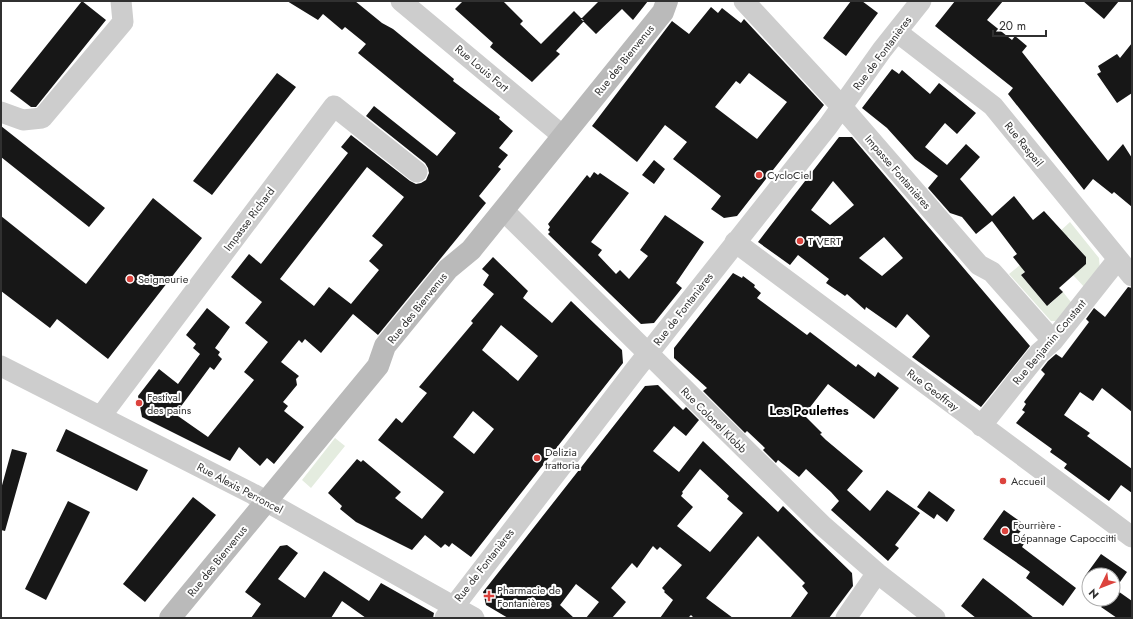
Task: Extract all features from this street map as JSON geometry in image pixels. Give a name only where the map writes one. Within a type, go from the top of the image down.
[{"type":"street","points":[[1,112],[23,120],[42,118],[123,22],[120,1]]},
{"type":"street","name":"Rue Louis Fort","points":[[401,1],[563,136]]},
{"type":"street","name":"Rue des Bienvenus","points":[[170,618],[378,366],[385,346],[448,269],[471,250],[504,211],[663,12],[667,1]]},
{"type":"street","name":"Impasse Fontanières","points":[[744,1],[842,107],[979,265],[992,272],[1053,341]]},
{"type":"street","name":"Rue de Fontanières","points":[[449,612],[648,353],[842,107],[882,50],[921,1]]},
{"type":"street","name":"Rue Raspail","points":[[897,32],[993,106],[1132,276]]},
{"type":"street","name":"Impasse Richard","points":[[101,416],[334,106],[417,172]]},
{"type":"street","name":"Rue Colonel Klobb","points":[[504,211],[823,526],[877,573],[935,618]]},
{"type":"street","name":"Rue Geoffray","points":[[735,242],[980,426],[1132,537]]},
{"type":"street","name":"Rue Benjamin Constant","points":[[980,426],[1039,352],[1053,341],[1118,259]]},
{"type":"street","name":"Rue Alexis Perroncel","points":[[1,366],[266,501],[449,612],[474,618]]},
{"type":"street","points":[[846,618],[877,573]]},
{"type":"shaded area","points":[[1070,222],[1099,258],[1100,270],[1087,290],[1073,275],[1086,257],[1068,236],[1063,240],[1057,234]]},
{"type":"shaded area","points":[[1020,265],[1025,271],[1021,275],[1045,304],[1050,304],[1063,292],[1074,306],[1063,321],[1051,321],[1009,274]]},
{"type":"shaded area","points":[[335,438],[345,446],[311,488],[302,480]]},
{"type":"building","points":[[82,1],[106,20],[36,107],[31,107],[10,91]]},
{"type":"building","points":[[287,1],[355,1],[382,23],[393,29],[454,79],[453,81],[500,117],[499,119],[513,131],[499,148],[508,155],[498,167],[501,169],[479,196],[486,203],[378,335],[353,314],[321,353],[305,339],[302,343],[299,340],[281,362],[299,376],[296,379],[297,385],[283,402],[288,406],[284,411],[304,427],[274,464],[267,458],[260,466],[239,447],[230,461],[142,417],[138,396],[159,369],[178,384],[200,354],[193,348],[196,344],[186,335],[207,308],[230,327],[215,348],[220,352],[218,355],[222,359],[214,370],[210,367],[179,409],[181,410],[178,416],[208,437],[254,380],[244,372],[268,342],[245,323],[262,302],[231,277],[249,254],[261,264],[348,153],[341,147],[351,135],[410,181],[416,184],[426,180],[429,173],[425,163],[366,116],[374,106],[437,156],[456,133],[358,53],[366,44],[345,27],[342,30],[323,14],[318,20]],"holes":[[[367,167],[404,197],[372,236],[383,245],[369,261],[379,270],[351,304],[329,287],[314,306],[280,279]]]},
{"type":"building","points":[[463,1],[503,1],[523,21],[520,24],[541,44],[574,11],[584,21],[556,51],[560,54],[532,82],[490,47],[493,43],[455,9]]},
{"type":"building","points":[[599,1],[648,1],[633,20],[622,9],[596,34],[581,19]]},
{"type":"building","points":[[851,1],[862,1],[878,13],[846,56],[823,38]]},
{"type":"building","points":[[955,1],[1003,1],[987,20],[1012,40],[1015,36],[1027,46],[1022,52],[1108,161],[1123,144],[1132,158],[1132,207],[1114,192],[1112,194],[1093,179],[1084,190],[1008,94],[1013,88],[935,26]]},
{"type":"building","points":[[1083,1],[1119,1],[1104,19]]},
{"type":"building","points":[[711,7],[718,13],[722,8],[741,23],[744,19],[824,105],[737,216],[724,218],[711,209],[721,196],[673,159],[687,142],[665,125],[637,162],[592,126],[672,21],[689,34]],"holes":[[[749,73],[787,102],[757,139],[715,107],[736,81],[740,84]]]},
{"type":"building","points":[[1132,43],[1132,93],[1117,103],[1097,74],[1101,72],[1098,66],[1117,54],[1120,58]]},
{"type":"building","points":[[892,69],[899,74],[902,70],[930,94],[939,83],[976,113],[957,134],[945,123],[925,147],[947,165],[966,144],[980,157],[960,179],[992,216],[1014,196],[1033,220],[1044,211],[1086,257],[1086,264],[1059,288],[1063,292],[1047,306],[1021,275],[1025,272],[1013,257],[1017,254],[992,221],[976,234],[962,217],[950,213],[928,188],[938,176],[915,159],[887,128],[862,108]]},
{"type":"building","points":[[277,73],[296,87],[212,195],[193,181]]},
{"type":"building","points":[[1,126],[105,208],[89,227],[1,157]]},
{"type":"building","points":[[839,137],[852,137],[1030,346],[981,407],[912,357],[930,336],[907,314],[896,328],[866,307],[865,310],[847,294],[845,296],[826,283],[829,279],[798,255],[790,265],[758,242]],"holes":[[[833,181],[854,205],[830,225],[811,210]],[[884,237],[903,258],[882,276],[859,258]]]},
{"type":"building","points":[[654,160],[665,169],[654,184],[642,175]]},
{"type":"building","points":[[594,172],[598,175],[600,173],[629,193],[591,242],[602,250],[598,255],[616,274],[620,270],[629,279],[648,256],[640,250],[665,215],[704,242],[676,283],[682,288],[654,323],[641,324],[548,234],[550,232],[548,230],[550,227],[548,224],[587,175],[590,178]]},
{"type":"building","name":"Seigneurie","points":[[153,198],[202,238],[108,359],[57,319],[50,328],[1,291],[1,216],[86,284]]},
{"type":"building","points":[[493,257],[528,291],[523,298],[552,323],[571,301],[622,350],[623,363],[471,557],[452,543],[449,547],[445,544],[441,548],[425,535],[412,550],[356,522],[340,509],[342,506],[328,493],[357,459],[361,462],[363,460],[401,492],[395,498],[422,519],[444,492],[378,440],[396,418],[402,423],[427,393],[419,387],[473,323],[471,321],[494,294],[483,285],[489,275],[482,269]],"holes":[[[501,325],[538,356],[518,381],[482,350]],[[473,411],[494,429],[474,454],[453,437]]]},
{"type":"building","points":[[733,273],[742,278],[743,276],[755,285],[754,287],[761,293],[757,298],[807,335],[810,332],[856,367],[858,364],[875,377],[878,372],[899,388],[874,419],[828,384],[804,415],[822,433],[820,434],[826,440],[863,471],[847,490],[870,511],[887,490],[920,513],[895,545],[899,548],[888,561],[831,510],[839,501],[831,492],[806,469],[799,477],[778,460],[776,463],[763,450],[765,448],[747,431],[745,433],[703,391],[707,388],[674,358],[674,348]]},
{"type":"building","points":[[1128,287],[1132,288],[1132,412],[1102,388],[1093,401],[1080,392],[1064,415],[1090,433],[1087,436],[1132,469],[1132,493],[1121,485],[1109,501],[1064,468],[1067,464],[1050,452],[1052,449],[1016,423],[1025,412],[1022,410],[1026,404],[1024,402],[1045,374],[1041,370],[1048,361],[1056,354],[1062,358],[1089,322],[1086,319],[1094,308],[1105,317]]},
{"type":"building","points":[[658,385],[683,410],[686,407],[699,420],[686,436],[674,426],[653,451],[679,472],[703,441],[778,512],[783,506],[852,573],[853,586],[829,618],[790,618],[808,593],[802,586],[805,583],[758,536],[706,598],[733,618],[694,618],[691,615],[688,618],[660,618],[673,600],[664,592],[665,591],[662,588],[682,565],[660,547],[657,550],[653,546],[637,568],[632,563],[611,588],[626,602],[612,618],[586,618],[599,602],[576,584],[560,605],[574,618],[508,618],[486,605],[483,592],[645,386]],"holes":[[[700,469],[729,496],[727,499],[743,513],[710,552],[677,526],[693,507],[681,496],[683,493],[682,492]]]},
{"type":"building","points":[[66,429],[148,470],[137,491],[56,451]]},
{"type":"building","points":[[12,449],[27,453],[5,531],[1,530],[1,489]]},
{"type":"building","points":[[929,491],[955,510],[947,522],[937,514],[934,519],[917,507]]},
{"type":"building","points":[[193,497],[216,515],[145,602],[123,584]]},
{"type":"building","points":[[68,501],[90,512],[46,600],[25,589]]},
{"type":"building","points":[[1004,510],[1025,525],[1017,536],[1025,542],[1022,547],[1076,588],[1063,606],[1026,578],[1030,572],[983,539]]},
{"type":"building","points":[[287,545],[298,553],[278,579],[305,598],[324,571],[369,601],[381,583],[434,613],[433,618],[366,618],[342,601],[331,618],[251,618],[261,604],[245,592],[280,546]]},
{"type":"building","points":[[1101,554],[1120,567],[1092,567]]},
{"type":"building","points":[[1121,568],[1127,572],[1121,581]]},
{"type":"building","points":[[983,578],[1034,618],[976,618],[961,606]]},
{"type":"building","points":[[1121,593],[1132,601],[1132,618],[1117,618],[1101,607],[1121,607]]},
{"type":"place","name":"CycloCiel","points":[[759,175]]},
{"type":"place","name":"T VERT","points":[[800,241]]},
{"type":"place","name":"Seigneurie","points":[[130,279]]},
{"type":"place","name":"Festival des pains","points":[[139,403]]},
{"type":"place","name":"Delizia trattoria","points":[[537,458]]},
{"type":"place","name":"Accueil","points":[[1003,481]]},
{"type":"place","name":"Fourrière - Dépannage Capoccitti","points":[[1005,531]]},
{"type":"place","name":"Pharmacie de Fontanières","points":[[489,596]]},
{"type":"district","name":"Les Poulettes","points":[[809,410]]}]
